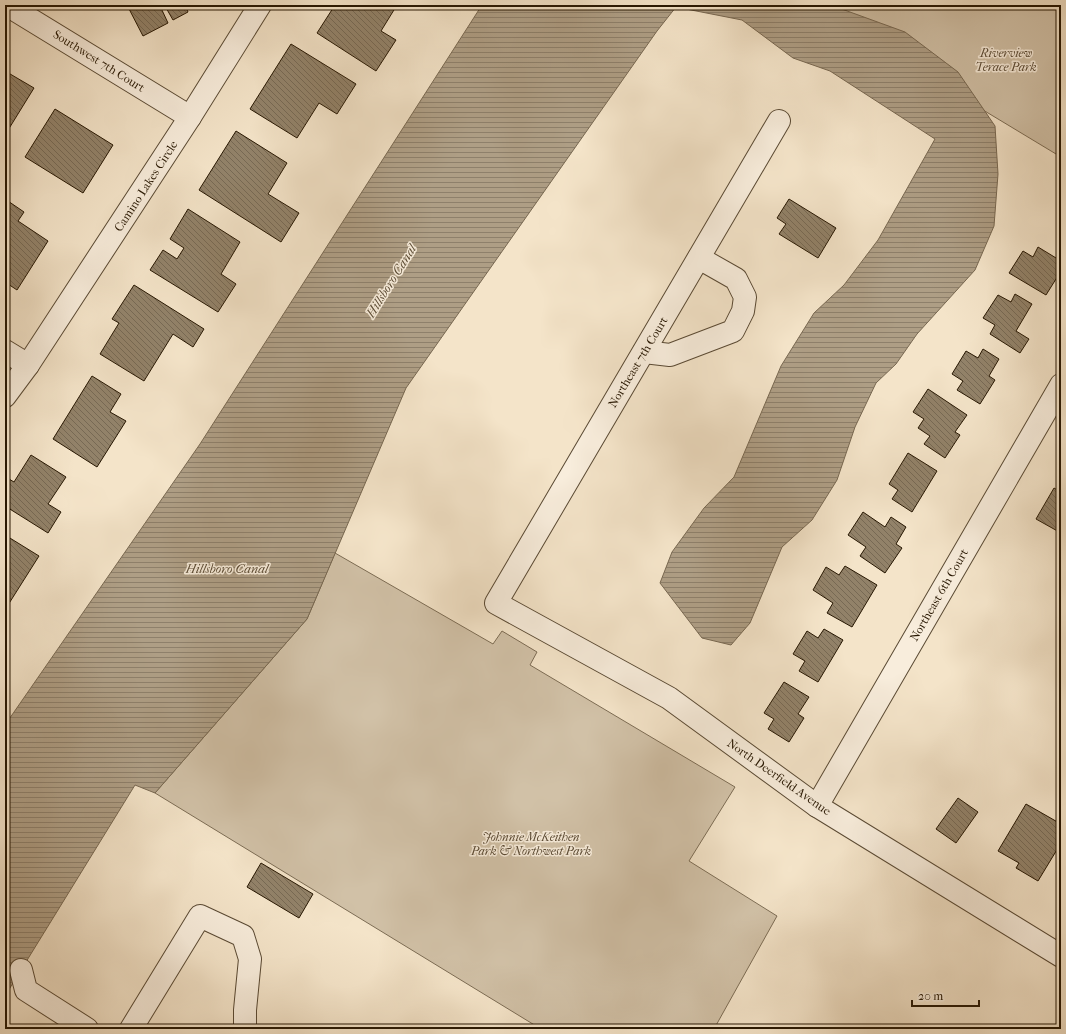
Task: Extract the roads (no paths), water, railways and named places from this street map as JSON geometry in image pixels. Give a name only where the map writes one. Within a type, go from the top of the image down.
[{"type":"street","name":"Southwest 7th Court","points":[[7,5],[190,117]]},
{"type":"street","name":"Camino Lakes Circle","points":[[5,396],[28,365],[190,117],[260,5]]},
{"type":"street","name":"Northeast 7th Court","points":[[496,603],[780,122]]},
{"type":"street","points":[[644,352],[670,355],[733,331],[743,311],[745,296],[736,279],[699,258]]},
{"type":"street","points":[[5,351],[28,365]]},
{"type":"street","name":"Northeast 6th Court","points":[[817,806],[1061,385]]},
{"type":"street","name":"North Deerfield Avenue","points":[[496,603],[669,698],[817,806],[1061,956]]},
{"type":"street","points":[[131,1029],[200,916],[243,936],[250,959],[245,1010],[245,1029]]},
{"type":"street","points":[[21,970],[26,990],[87,1029]]},
{"type":"water","name":"Hillsboro Canal","points":[[482,5],[834,5],[905,32],[958,72],[995,126],[998,174],[994,226],[975,270],[917,334],[896,364],[876,383],[855,427],[837,480],[812,520],[782,547],[750,623],[731,645],[702,638],[660,583],[672,552],[704,508],[734,477],[781,366],[814,313],[844,285],[878,240],[935,139],[830,71],[793,58],[742,20],[676,7],[657,31],[406,388],[307,619],[155,793],[135,785],[5,996],[5,725],[200,444]]},
{"type":"park label","name":"Riverview Terace Park","points":[[1006,60]]},
{"type":"park label","name":"Johnnie McKeithen Park & Northwest Park","points":[[531,844]]}]
